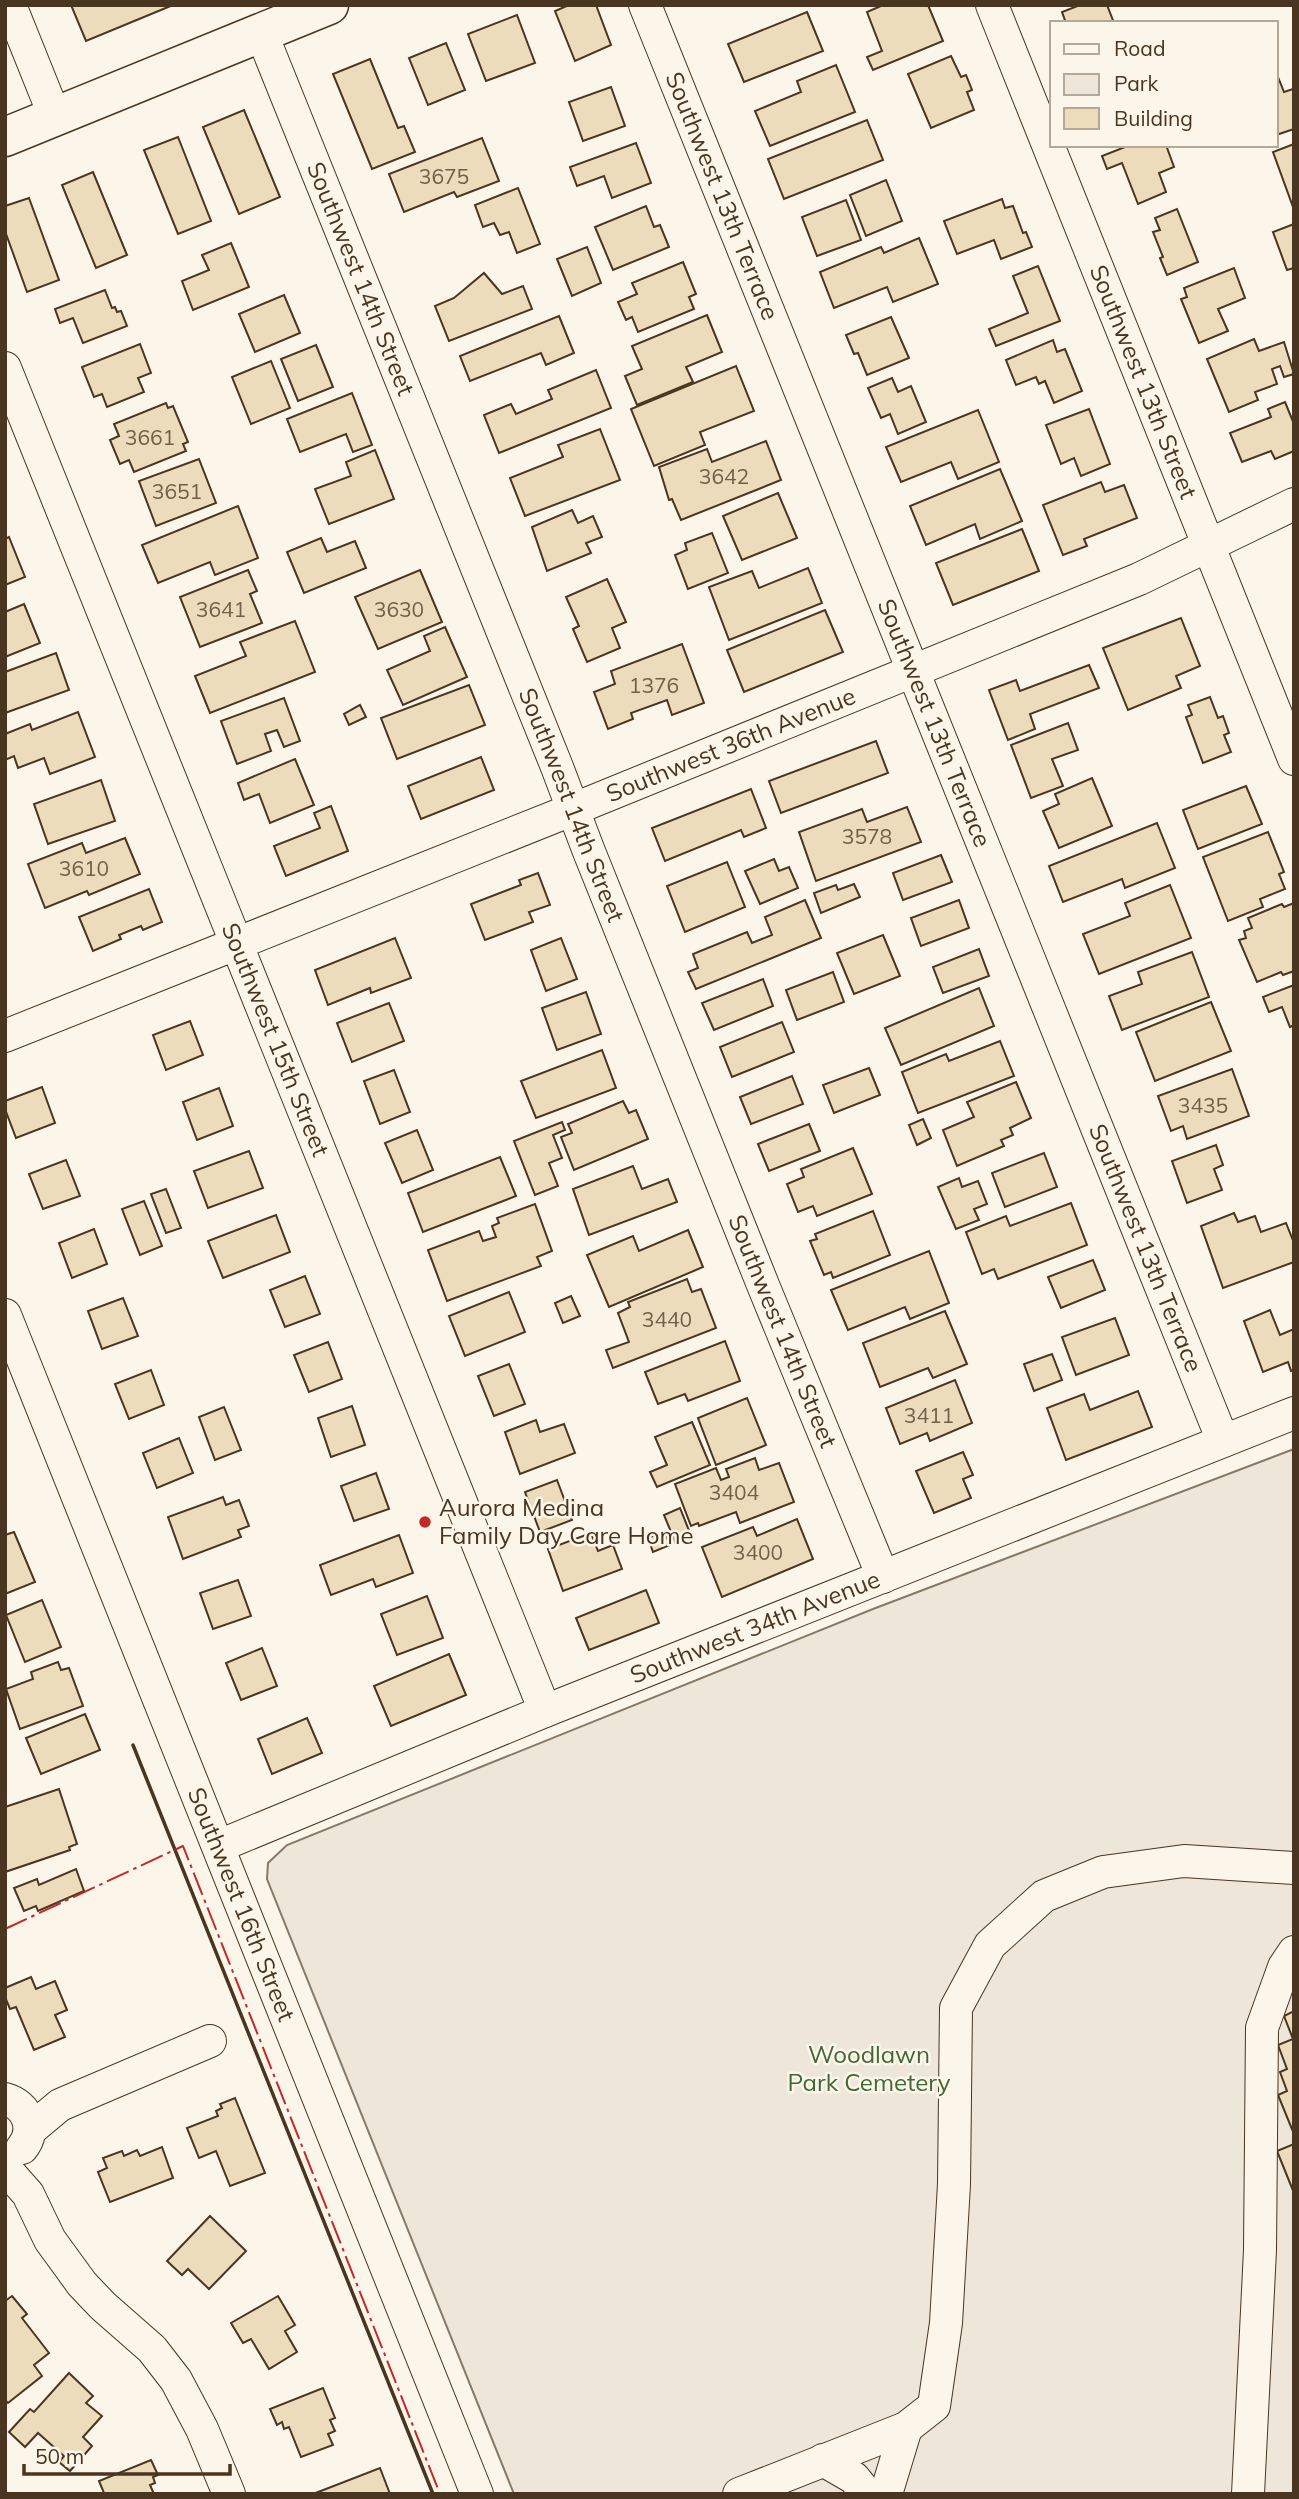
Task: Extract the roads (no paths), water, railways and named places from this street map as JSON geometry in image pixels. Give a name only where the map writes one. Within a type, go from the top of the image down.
[{"type":"main road","points":[[5,137],[329,5]]},
{"type":"street","points":[[10,5],[55,117]]},
{"type":"street","name":"Southwest 13th Terrace","points":[[645,5],[1223,1441]]},
{"type":"street","name":"Southwest 13th Street","points":[[992,5],[1294,759]]},
{"type":"street","name":"Southwest 14th Street","points":[[261,32],[574,809],[587,849],[762,1285],[883,1577]]},
{"type":"street","name":"Southwest 15th Street","points":[[5,368],[544,1712]]},
{"type":"street","name":"Southwest 36th Avenue","points":[[5,1036],[574,809],[1139,579],[1294,503]]},
{"type":"street","name":"Southwest 16th Street","points":[[5,1315],[477,2494]]},
{"type":"street","name":"Southwest 34th Avenue","points":[[219,1846],[544,1712],[1294,1413]]},
{"type":"street","points":[[739,2494],[906,2428],[934,2406],[947,2323],[954,2183],[956,2008],[990,1945],[1044,1896],[1103,1872],[1184,1861],[1294,1868]]},
{"type":"street","points":[[1248,2494],[1260,2250],[1262,2028],[1284,1967],[1294,1952]]},
{"type":"street","points":[[210,2041],[13,2125],[29,2179],[28,2194],[50,2240],[82,2284],[152,2349],[176,2380],[202,2429],[229,2494]]},
{"type":"street","points":[[886,2494],[906,2428]]},
{"type":"street","points":[[823,2460],[854,2478],[867,2494]]},
{"type":"place","name":"Aurora Medina Family Day Care Home","points":[[425,1522]]},
{"type":"park label","name":"Woodlawn Park Cemetery","points":[[869,2069]]}]
